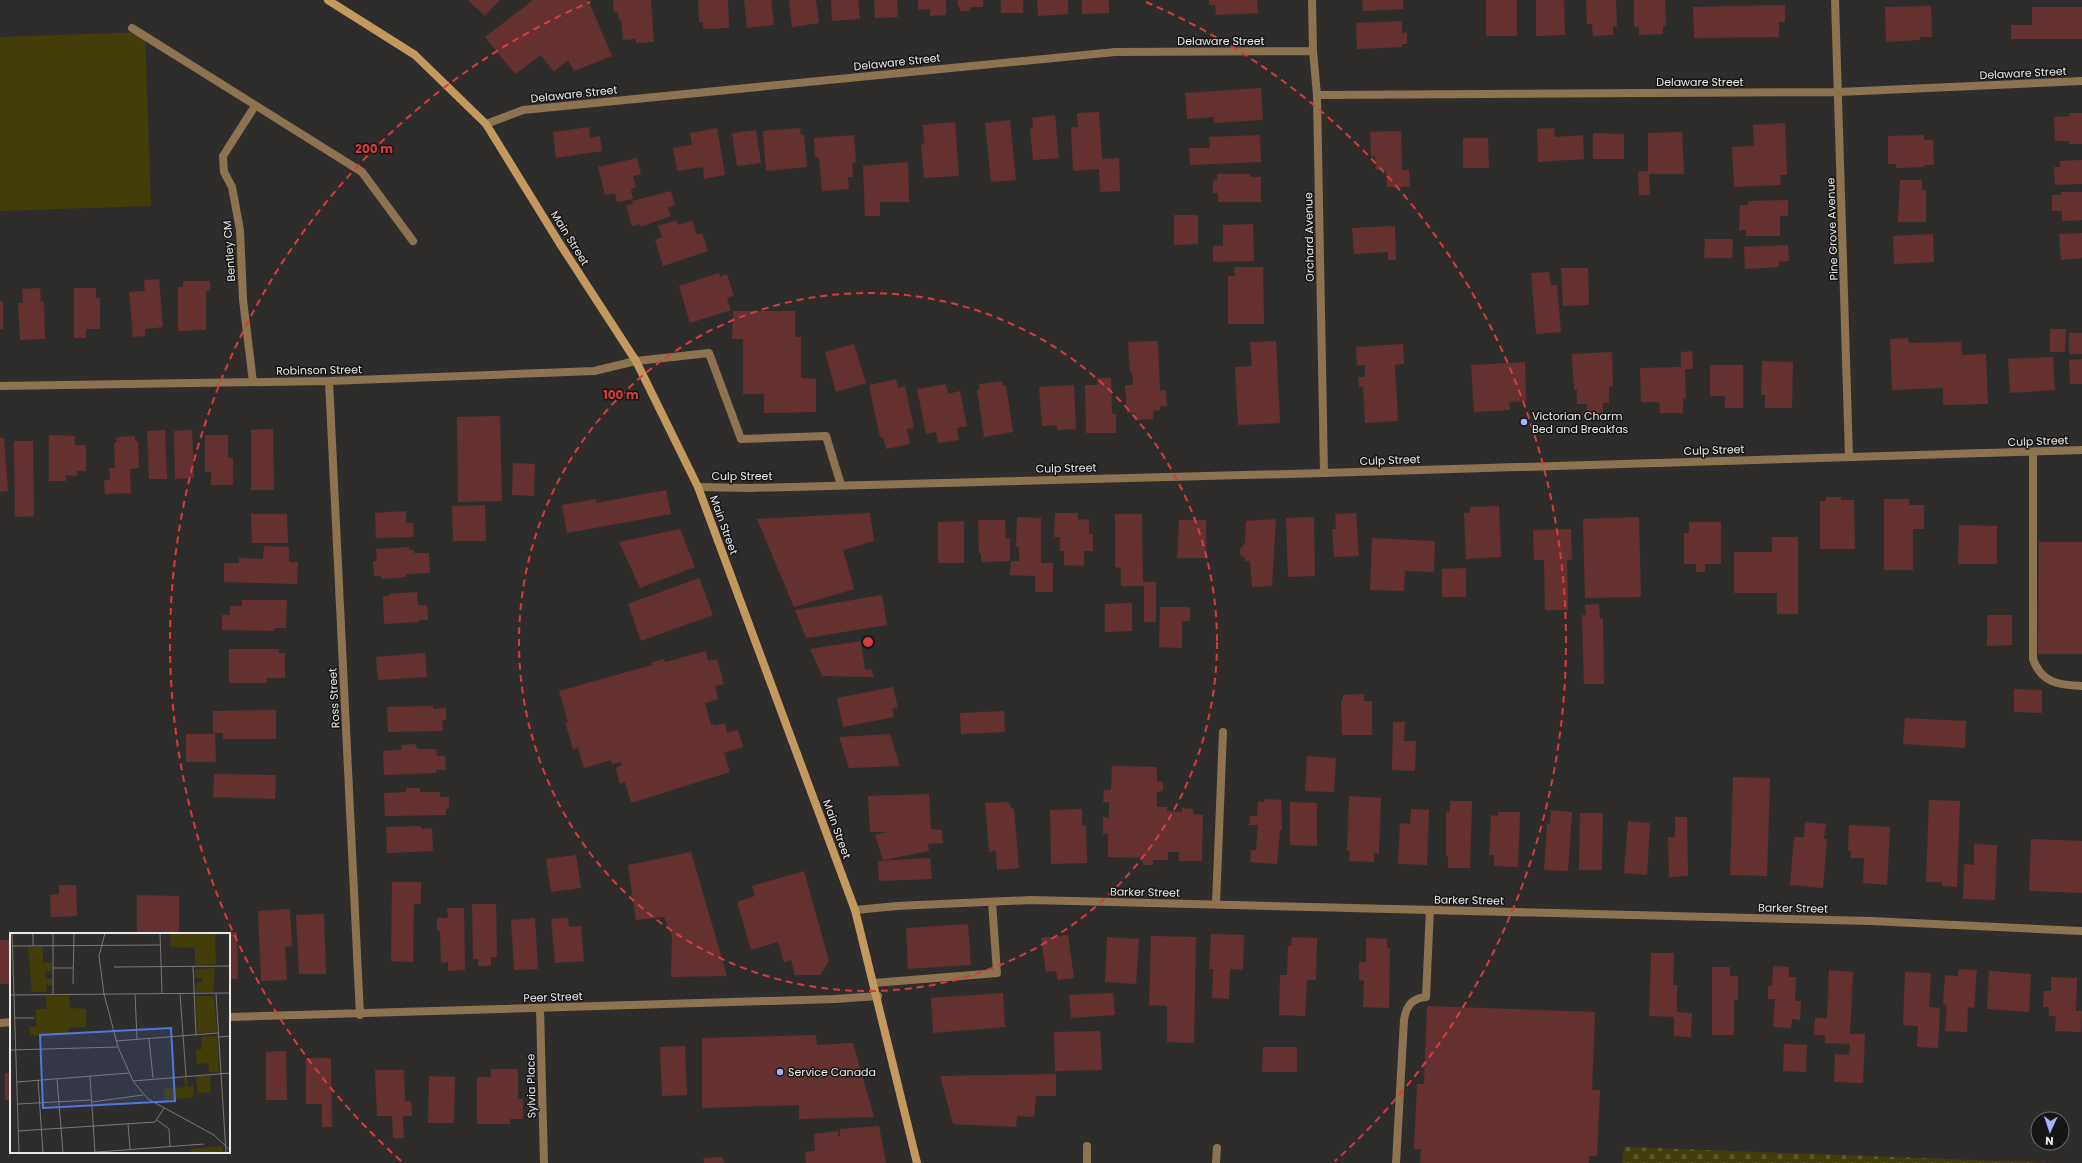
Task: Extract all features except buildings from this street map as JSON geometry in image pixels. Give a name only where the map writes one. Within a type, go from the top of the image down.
[{"type":"street","name":"Main Street","points":[[328,0],[415,55],[486,124],[560,244],[636,360],[698,487],[855,910],[878,996],[917,1163]]},
{"type":"street","name":"Orchard Avenue","points":[[1312,0],[1313,51],[1317,95],[1324,473]]},
{"type":"street","name":"Pine Grove Avenue","points":[[1836,0],[1849,457]]},
{"type":"street","points":[[132,28],[362,172],[413,240]]},
{"type":"street","name":"Delaware Street","points":[[486,124],[523,110],[1115,52],[1313,51]]},
{"type":"street","name":"Delaware Street","points":[[1317,95],[1839,92],[2082,81]]},
{"type":"street","name":"Bentley CM","points":[[253,382],[243,300],[240,230],[232,187],[224,172],[223,156],[255,106]]},
{"type":"street","name":"Robinson Street","points":[[0,386],[329,381],[594,371],[636,360],[709,353],[741,439],[826,436],[841,485]]},
{"type":"street","name":"Ross Street","points":[[329,381],[360,1014]]},
{"type":"street","name":"Culp Street","points":[[698,487],[1324,473],[2082,450]]},
{"type":"street","points":[[2033,452],[2033,659],[2036,670],[2043,677],[2063,685],[2082,686]]},
{"type":"street","points":[[1216,904],[1223,732]]},
{"type":"street","name":"Barker Street","points":[[855,910],[896,906],[1031,900],[1863,921],[2082,931]]},
{"type":"street","points":[[874,983],[998,973],[992,902]]},
{"type":"street","points":[[1396,1163],[1405,1011],[1411,1002],[1418,997],[1426,997],[1430,910]]},
{"type":"street","name":"Peer Street","points":[[230,1017],[828,1000],[878,996]]},
{"type":"street","name":"Sylvia Place","points":[[540,1009],[544,1163]]},
{"type":"street","points":[[1087,1146],[1087,1163]]},
{"type":"street","points":[[1216,1148],[1216,1163]]},
{"type":"green space","points":[[145,32],[151,206],[0,211],[0,37]]},
{"type":"green space","points":[[1624,1147],[2053,1163],[1622,1163]]},
{"type":"place","name":"Victorian Charm Bed and Breakfas","points":[[1524,422]]},
{"type":"place","name":"Service Canada","points":[[780,1072]]}]
